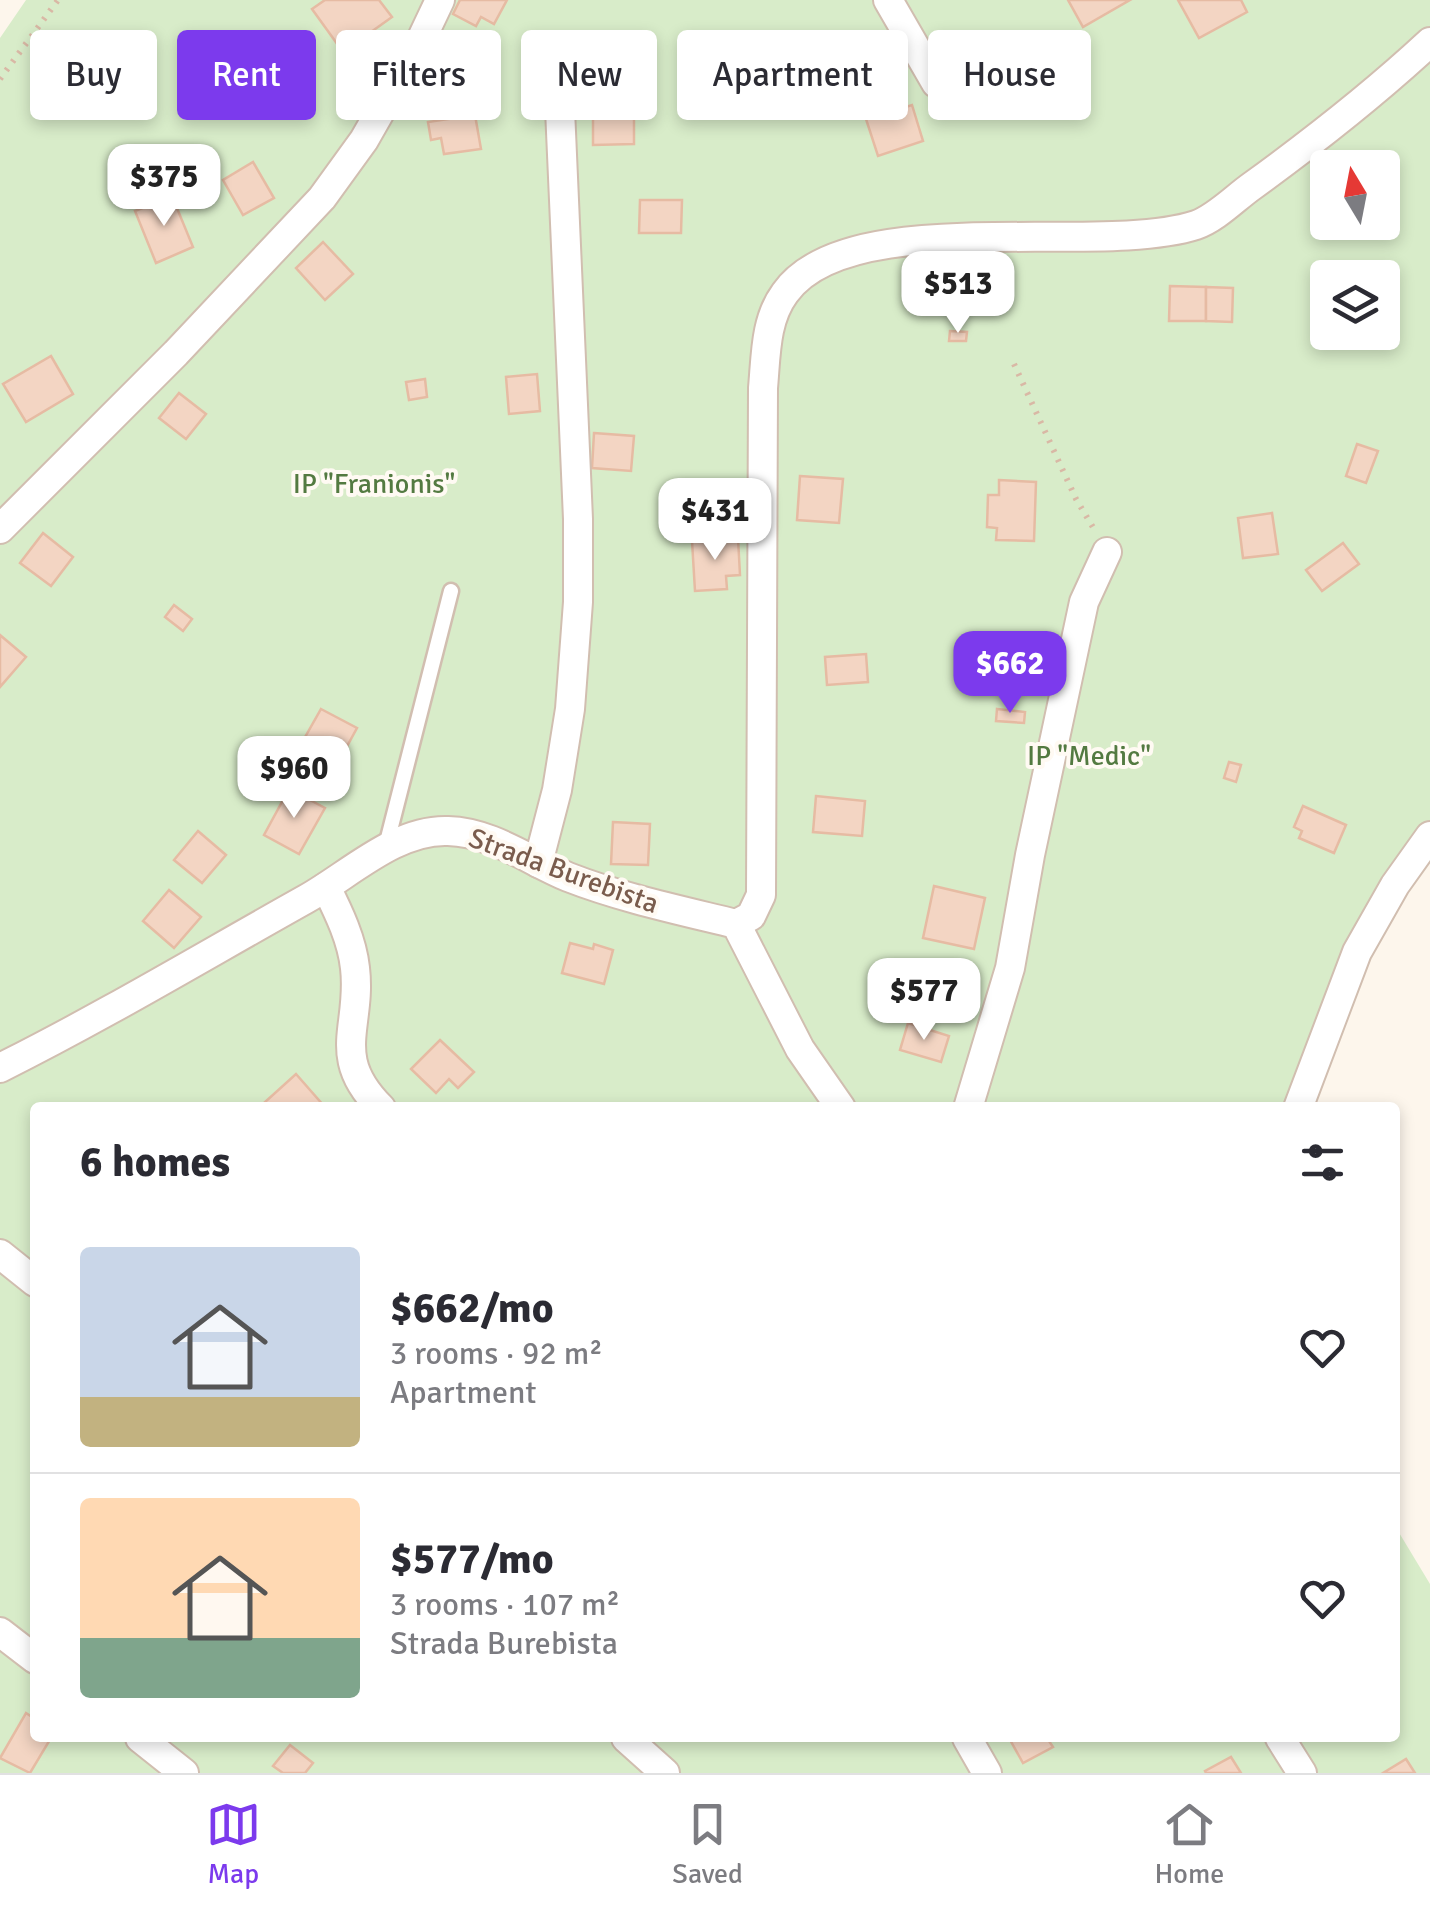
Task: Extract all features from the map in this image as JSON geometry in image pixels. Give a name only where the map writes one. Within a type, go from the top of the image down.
[{"type":"street","points":[[0,529],[176,353],[322,198],[364,140],[440,0]]},
{"type":"street","points":[[888,0],[928,70]]},
{"type":"street","points":[[837,1102],[800,1049],[736,924],[750,916],[762,896],[763,388],[770,322],[785,292],[809,268],[874,246],[974,236],[1158,234],[1201,224],[1380,88],[1430,42]]},
{"type":"street","points":[[538,862],[557,790],[570,710],[578,602],[560,120]]},
{"type":"street","points":[[970,1102],[1010,968],[1084,602],[1107,552]]},
{"type":"street","name":"Strada Burebista","points":[[0,1068],[413,836],[450,831],[501,844],[612,893],[736,924]]},
{"type":"street","points":[[1300,1102],[1357,952],[1430,836]]},
{"type":"street","points":[[326,888],[340,914],[356,972],[350,1052],[358,1080],[376,1102]]},
{"type":"street","points":[[0,1254],[30,1278]]},
{"type":"street","points":[[0,1632],[30,1655]]},
{"type":"street","points":[[145,1742],[184,1773]]},
{"type":"street","points":[[630,1742],[665,1773]]},
{"type":"street","points":[[969,1742],[987,1773]]},
{"type":"street","points":[[1283,1742],[1302,1773]]},
{"type":"lane","points":[[384,852],[452,590]]},
{"type":"path","points":[[0,78],[58,0]]},
{"type":"path","points":[[1014,364],[1076,499],[1107,552]]},
{"type":"green space","points":[[26,0],[1430,0],[1430,858],[1393,909],[1352,998],[1314,1102],[30,1102],[30,1742],[1400,1742],[1400,1534],[1430,1584],[1430,1773],[0,1773],[0,38]]},
{"type":"building","points":[[325,0],[379,0],[392,17],[374,30],[336,30],[336,42],[312,9]]},
{"type":"building","points":[[460,0],[507,0],[494,24],[481,17],[476,26],[453,14]]},
{"type":"building","points":[[1068,0],[1130,0],[1083,27]]},
{"type":"building","points":[[1178,0],[1241,0],[1247,12],[1199,38]]},
{"type":"building","points":[[912,105],[923,141],[878,156],[866,120],[908,120],[908,106]]},
{"type":"building","points":[[476,120],[481,149],[444,154],[441,138],[431,140],[428,122]]},
{"type":"building","points":[[593,120],[634,120],[634,144],[593,145]]},
{"type":"building","points":[[253,162],[274,198],[243,215],[223,180]]},
{"type":"building","points":[[172,196],[193,247],[156,263],[135,211]]},
{"type":"building","points":[[640,200],[682,200],[681,233],[639,233]]},
{"type":"building","points":[[323,242],[353,274],[325,300],[296,268]]},
{"type":"building","points":[[1170,286],[1206,287],[1206,321],[1169,321]]},
{"type":"building","points":[[1206,287],[1233,288],[1232,322],[1206,321]]},
{"type":"building","points":[[950,331],[967,332],[966,341],[949,341]]},
{"type":"building","points":[[51,356],[73,394],[26,422],[3,384]]},
{"type":"building","points":[[537,374],[540,411],[509,414],[506,377]]},
{"type":"building","points":[[425,379],[427,397],[409,400],[406,382]]},
{"type":"building","points":[[179,393],[206,414],[186,439],[159,418]]},
{"type":"building","points":[[594,433],[634,436],[631,471],[592,468]]},
{"type":"building","points":[[1357,444],[1378,451],[1366,483],[1346,476]]},
{"type":"building","points":[[800,476],[843,479],[839,523],[797,520]]},
{"type":"building","points":[[999,480],[1036,482],[1034,541],[996,540],[997,528],[987,527],[988,495],[999,495]]},
{"type":"building","points":[[1272,513],[1278,554],[1243,558],[1238,518]]},
{"type":"building","points":[[43,533],[73,557],[51,586],[20,563]]},
{"type":"building","points":[[738,538],[740,575],[726,576],[727,589],[695,591],[692,541]]},
{"type":"building","points":[[1343,543],[1359,564],[1322,591],[1306,570]]},
{"type":"building","points":[[174,605],[192,619],[183,631],[165,617]]},
{"type":"building","points":[[0,635],[26,657],[0,687]]},
{"type":"building","points":[[866,654],[868,682],[827,685],[825,657]]},
{"type":"building","points":[[321,709],[357,728],[340,759],[304,739]]},
{"type":"building","points":[[997,709],[1025,712],[1024,723],[996,721]]},
{"type":"building","points":[[1229,762],[1241,765],[1236,782],[1224,778]]},
{"type":"building","points":[[289,789],[325,808],[299,854],[264,835]]},
{"type":"building","points":[[816,796],[865,801],[862,836],[813,832]]},
{"type":"building","points":[[1303,806],[1346,825],[1334,853],[1299,838],[1302,831],[1294,827]]},
{"type":"building","points":[[613,822],[650,824],[648,865],[611,864]]},
{"type":"building","points":[[198,831],[226,855],[202,883],[174,860]]},
{"type":"building","points":[[934,886],[985,898],[974,949],[923,938]]},
{"type":"building","points":[[169,890],[201,917],[174,948],[143,921]]},
{"type":"building","points":[[570,943],[613,950],[604,984],[562,973]]},
{"type":"building","points":[[908,1023],[949,1036],[941,1062],[900,1050]]},
{"type":"building","points":[[440,1040],[474,1072],[458,1088],[449,1079],[436,1093],[411,1069]]},
{"type":"building","points":[[296,1074],[320,1102],[265,1102]]},
{"type":"building","points":[[26,1713],[30,1716],[30,1742],[49,1742],[30,1773],[0,1758]]},
{"type":"building","points":[[1011,1742],[1050,1742],[1053,1747],[1023,1763]]},
{"type":"building","points":[[290,1745],[313,1763],[305,1773],[283,1773],[273,1766]]},
{"type":"building","points":[[1231,1757],[1241,1773],[1206,1773],[1205,1771]]},
{"type":"building","points":[[1406,1759],[1415,1773],[1383,1773]]},
{"type":"park label","name":"IP \"Franionis\"","points":[[374,483]]},
{"type":"park label","name":"IP \"Medic\"","points":[[1089,755]]}]
